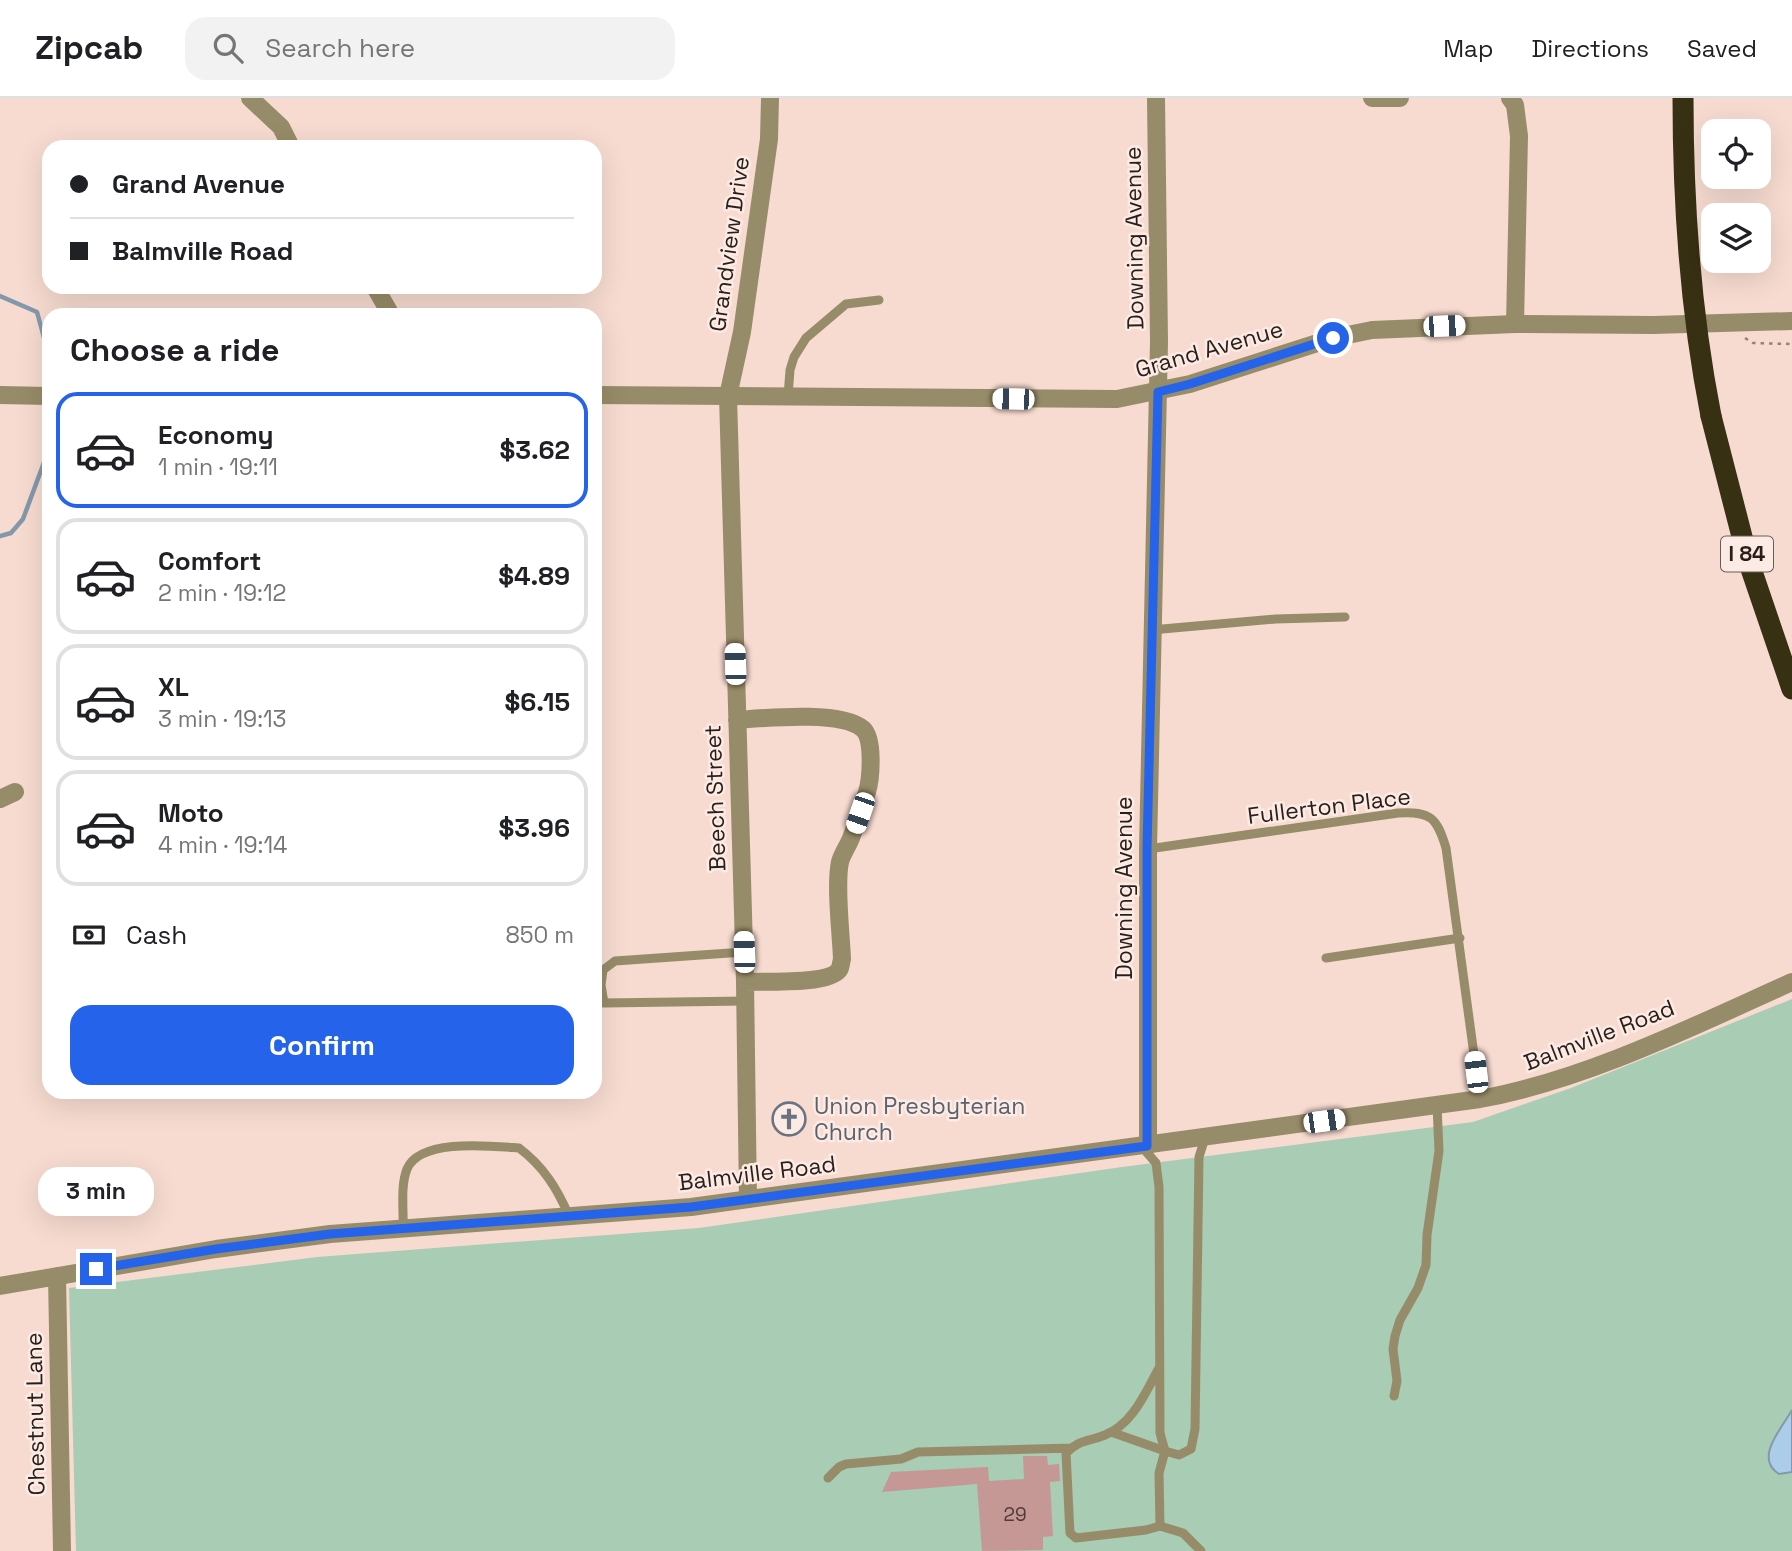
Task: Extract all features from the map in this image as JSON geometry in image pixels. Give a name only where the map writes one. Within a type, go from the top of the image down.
[{"type":"highway","name":"I 84","points":[[1683,98],[1686,241],[1697,337],[1711,416],[1748,560],[1792,689]]},
{"type":"street","points":[[250,98],[281,127],[288,140]]},
{"type":"street","name":"Grandview Drive","points":[[728,396],[742,332],[769,139],[770,98]]},
{"type":"street","name":"Downing Avenue","points":[[1145,1146],[1147,849],[1159,328],[1156,98]]},
{"type":"street","points":[[1372,98],[1400,98]]},
{"type":"street","points":[[1510,98],[1516,105],[1520,136],[1516,324]]},
{"type":"street","name":"Grand Avenue","points":[[602,395],[1117,399],[1190,384],[1333,338],[1396,327],[1792,321]]},
{"type":"street","points":[[0,395],[42,396]]},
{"type":"street","name":"Beech Street","points":[[728,396],[746,982],[748,1199]]},
{"type":"street","points":[[737,720],[807,718],[850,722],[865,730],[869,738],[871,762],[868,788],[851,839],[840,860],[842,959],[839,970],[831,976],[818,979],[746,982]]},
{"type":"street","name":"Balmville Road","points":[[0,1286],[228,1247],[330,1234],[691,1207],[1480,1099],[1512,1093],[1572,1074],[1665,1038],[1792,982]]},
{"type":"street","name":"Chestnut Lane","points":[[57,1276],[62,1551]]},
{"type":"lane","points":[[788,396],[794,357],[807,338],[846,304],[879,300]]},
{"type":"lane","points":[[1151,630],[1276,619],[1345,617]]},
{"type":"lane","name":"Fullerton Place","points":[[1147,849],[1398,813],[1424,814],[1434,819],[1446,848],[1480,1099]]},
{"type":"lane","points":[[1326,958],[1460,938]]},
{"type":"lane","points":[[602,978],[603,970],[615,961],[744,952]]},
{"type":"lane","points":[[602,991],[604,1003],[746,1000]]},
{"type":"lane","points":[[1394,1396],[1397,1381],[1393,1349],[1395,1336],[1426,1265],[1427,1236],[1439,1151],[1437,1105]]},
{"type":"lane","points":[[1111,1432],[1179,1455],[1191,1449],[1195,1429],[1199,1157],[1205,1138]]},
{"type":"lane","points":[[1145,1146],[1156,1163],[1159,1187],[1160,1433],[1165,1451],[1159,1473],[1160,1526]]},
{"type":"lane","points":[[403,1229],[407,1167],[419,1154],[439,1148],[519,1148],[545,1172],[569,1218]]},
{"type":"lane","points":[[1160,1367],[1139,1405],[1123,1424],[1111,1432],[1076,1443],[1066,1453],[1070,1532],[1076,1538],[1160,1526],[1183,1532],[1201,1551]]},
{"type":"lane","points":[[828,1478],[846,1464],[901,1459],[918,1452],[1072,1448]]},
{"type":"green space","points":[[1792,999],[1792,1551],[76,1551],[69,1288],[317,1257],[699,1228],[1122,1167],[1473,1122],[1571,1088]]},
{"type":"water","points":[[1792,1410],[1792,1472],[1779,1474],[1772,1467],[1769,1451]]},
{"type":"building","points":[[1023,1456],[1047,1456],[1048,1465],[1059,1464],[1060,1481],[1050,1482],[1053,1536],[1043,1537],[1043,1550],[982,1551],[977,1484],[882,1492],[891,1472],[988,1467],[989,1481],[1024,1479]]},
{"type":"waterway","points":[[0,296],[37,312],[42,330]]},
{"type":"waterway","points":[[0,536],[11,533],[23,519],[42,468]]},
{"type":"place","name":"Union Presbyterian Church","points":[[789,1119]]},
{"type":"route","points":[[96,1269],[330,1234],[691,1207],[1147,1146],[1147,849],[1158,392],[1333,338]]}]
